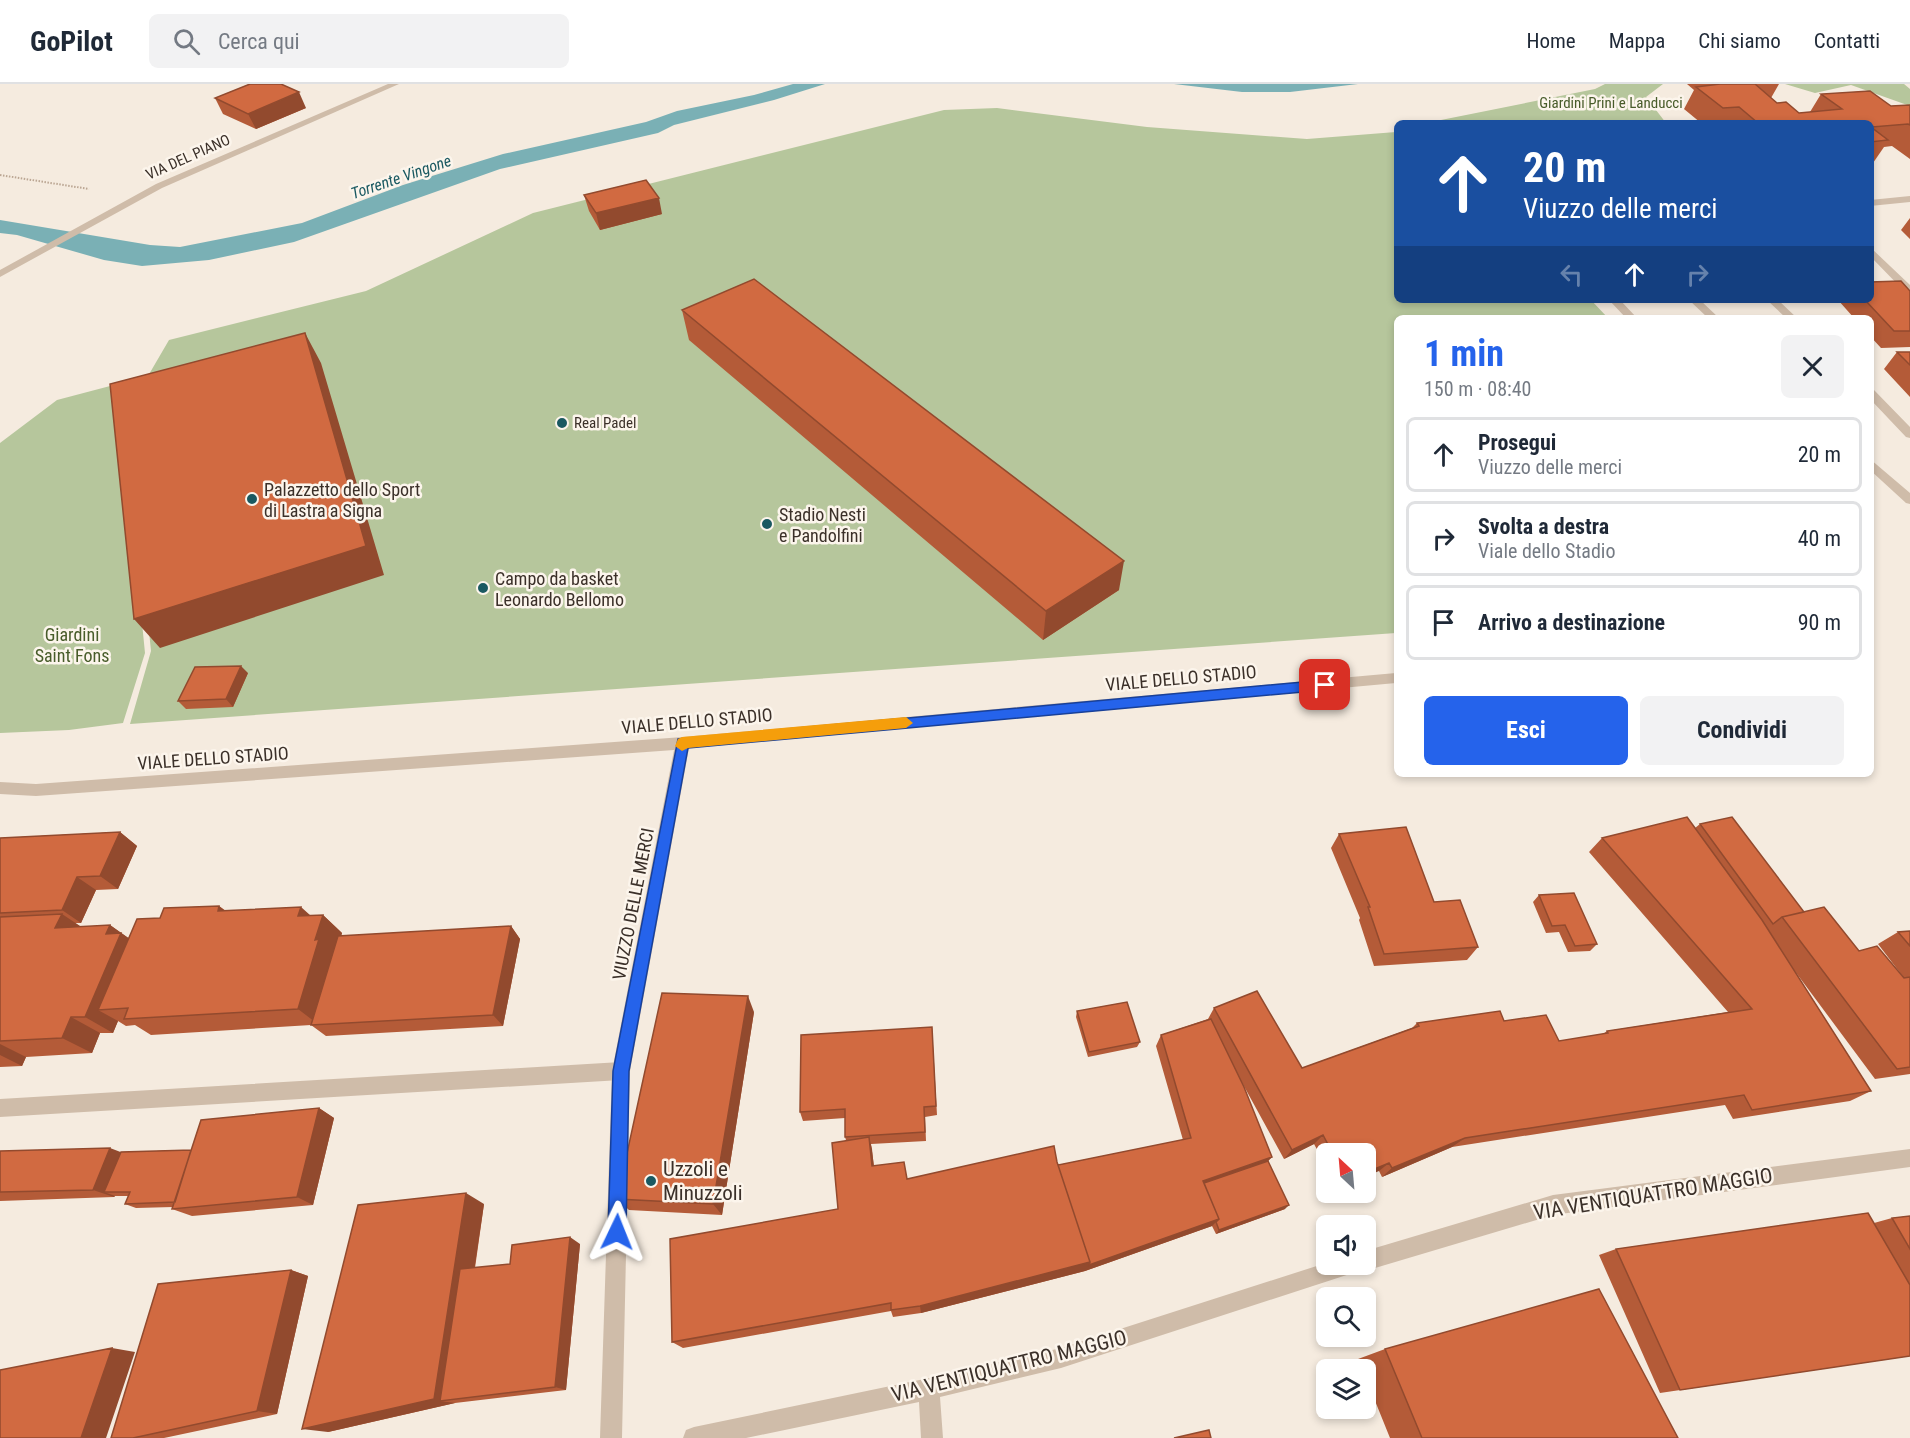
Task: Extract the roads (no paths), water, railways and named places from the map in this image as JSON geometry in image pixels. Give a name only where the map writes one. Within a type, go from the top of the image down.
[{"type":"street","name":"VIA DEL PIANO","points":[[0,274],[159,186],[395,84]]},
{"type":"street","points":[[1874,203],[1910,199]]},
{"type":"street","points":[[1874,254],[1910,291]]},
{"type":"street","points":[[1617,303],[1629,315]]},
{"type":"street","points":[[1697,303],[1711,315]]},
{"type":"street","points":[[1775,303],[1789,315]]},
{"type":"street","points":[[1874,396],[1910,434]]},
{"type":"street","points":[[1874,467],[1910,500]]},
{"type":"street","name":"VIALE DELLO STADIO","points":[[0,788],[36,790],[682,743],[1394,678]]},
{"type":"street","name":"VIUZZO DELLE MERCI","points":[[611,1438],[621,1071],[682,743]]},
{"type":"street","points":[[0,1108],[621,1071]]},
{"type":"street","name":"VIA VENTIQUATTRO MAGGIO","points":[[1376,1258],[1553,1205],[1910,1158]]},
{"type":"street","name":"VIA VENTIQUATTRO MAGGIO","points":[[694,1438],[929,1389],[1061,1358],[1319,1275]]},
{"type":"street","points":[[929,1389],[932,1438]]},
{"type":"water","points":[[793,84],[825,84],[774,100],[674,125],[658,133],[500,169],[294,242],[209,260],[142,266],[104,260],[17,235],[0,233],[0,220],[150,245],[180,247],[302,223],[403,185],[503,154],[646,122],[677,111],[754,95]]},
{"type":"water","points":[[1174,84],[1358,84],[1290,92],[1242,92]]},
{"type":"place","name":"Real Padel","points":[[562,423]]},
{"type":"place","name":"Palazzetto dello Sport di Lastra a Signa","points":[[252,499]]},
{"type":"place","name":"Stadio Nesti e Pandolfini","points":[[767,524]]},
{"type":"place","name":"Campo da basket Leonardo Bellomo","points":[[483,588]]},
{"type":"place","name":"Uzzoli e Minuzzoli","points":[[651,1181]]},
{"type":"park label","name":"Giardini Prini e Landucci","points":[[1611,103]]},
{"type":"park label","name":"Giardini Saint Fons","points":[[72,644]]},
{"type":"water label","name":"Torrente Vingone","points":[[401,177]]}]
